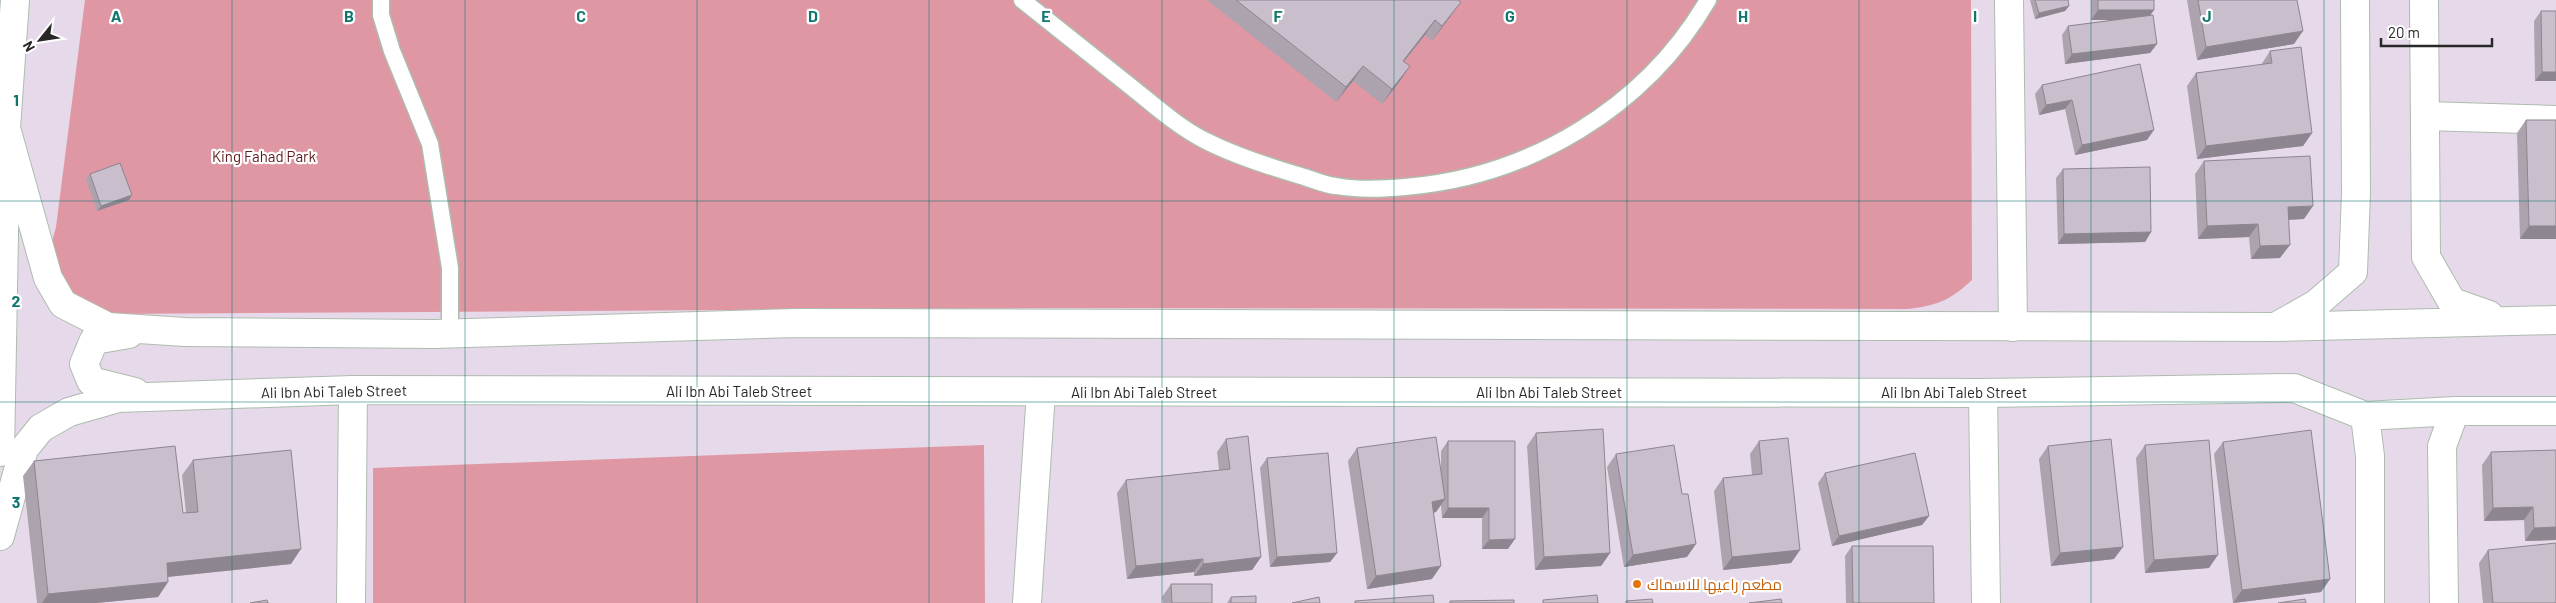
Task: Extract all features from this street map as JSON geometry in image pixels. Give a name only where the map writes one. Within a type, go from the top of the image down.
[{"type":"street","points":[[0,452],[6,128],[15,0]]},
{"type":"street","points":[[2009,0],[2013,327]]},
{"type":"street","points":[[2275,328],[2316,304],[2353,272],[2356,193],[2355,0]]},
{"type":"street","points":[[2424,0],[2426,257],[2452,302],[2507,321]]},
{"type":"street","points":[[2425,116],[2556,120]]},
{"type":"street","points":[[6,128],[48,278],[63,304],[108,327],[184,332],[450,334],[795,323],[2275,328],[2556,320]]},
{"type":"street","points":[[155,330],[94,340],[84,364],[91,381],[157,396]]},
{"type":"street","name":"Ali Ibn Abi Taleb Street","points":[[0,536],[24,449],[41,428],[69,412],[118,398],[157,396],[353,390],[1983,393],[2294,388],[2365,416]]},
{"type":"street","points":[[351,603],[353,390]]},
{"type":"street","points":[[1027,603],[1041,392]]},
{"type":"street","points":[[1983,393],[1986,603]]},
{"type":"street","points":[[2444,603],[2442,446],[2455,411]]},
{"type":"street","points":[[2370,603],[2370,456],[2365,416],[2455,411],[2556,411]]},
{"type":"lane","points":[[382,0],[381,15],[392,51],[430,144],[450,268],[450,334]]},
{"type":"lane","points":[[1022,0],[1166,115],[1204,140],[1241,157],[1336,186],[1383,188],[1430,185],[1476,175],[1520,161],[1563,141],[1602,116],[1639,86],[1671,52],[1708,0]]},
{"type":"green space","name":"King Fahad Park","points":[[85,0],[1971,0],[1972,280],[1957,293],[1942,301],[1907,309],[1045,308],[107,314],[84,306],[65,288],[51,245],[56,227]]},
{"type":"green space","points":[[984,445],[985,603],[373,603],[373,468]]},
{"type":"building","points":[[1236,0],[1458,0],[1461,2],[1442,26],[1435,20],[1403,61],[1410,66],[1392,89],[1363,66],[1346,87]]},
{"type":"building","points":[[2035,0],[2068,0],[2069,6],[2039,13]]},
{"type":"building","points":[[2098,0],[2154,0],[2154,10],[2098,10]]},
{"type":"building","points":[[2198,0],[2297,0],[2303,31],[2206,47]]},
{"type":"building","points":[[2541,11],[2556,11],[2556,72],[2542,72]]},
{"type":"building","points":[[2153,15],[2157,44],[2072,54],[2068,26]]},
{"type":"building","points":[[2301,47],[2312,133],[2206,146],[2196,73],[2272,63],[2270,51]]},
{"type":"building","points":[[2140,64],[2154,130],[2082,145],[2072,100],[2046,105],[2042,85]]},
{"type":"building","points":[[2526,120],[2556,120],[2556,226],[2529,226]]},
{"type":"building","points":[[2310,156],[2313,206],[2288,207],[2290,245],[2260,246],[2258,224],[2207,226],[2204,161]]},
{"type":"building","points":[[120,163],[132,195],[101,206],[90,174]]},
{"type":"building","points":[[2150,167],[2151,232],[2064,234],[2063,169]]},
{"type":"building","points":[[1603,429],[1610,553],[1544,557],[1536,433]]},
{"type":"building","points":[[2311,430],[2330,579],[2242,590],[2223,442]]},
{"type":"building","points":[[1248,436],[1261,557],[1203,564],[1203,559],[1136,566],[1126,480],[1230,469],[1226,439]]},
{"type":"building","points":[[1436,437],[1445,499],[1432,502],[1441,566],[1376,576],[1357,448]]},
{"type":"building","points":[[1788,438],[1800,550],[1732,557],[1723,478],[1762,474],[1759,441]]},
{"type":"building","points":[[2111,439],[2123,547],[2060,553],[2048,446]]},
{"type":"building","points":[[2209,440],[2218,555],[2154,560],[2145,445]]},
{"type":"building","points":[[1448,441],[1515,441],[1515,539],[1489,540],[1489,508],[1448,508]]},
{"type":"building","points":[[1674,445],[1682,494],[1688,494],[1696,544],[1633,555],[1616,454]]},
{"type":"building","points":[[175,446],[183,513],[198,512],[193,460],[291,450],[301,549],[167,563],[168,582],[48,594],[34,461]]},
{"type":"building","points":[[2556,450],[2556,527],[2534,528],[2533,507],[2493,508],[2491,452]]},
{"type":"building","points":[[1328,453],[1337,553],[1277,557],[1267,458]]},
{"type":"building","points":[[1915,453],[1929,516],[1839,536],[1825,473]]},
{"type":"building","points":[[2556,543],[2556,603],[2493,603],[2488,550]]},
{"type":"building","points":[[1852,546],[1933,546],[1934,603],[1853,603]]},
{"type":"building","points":[[1171,584],[1212,584],[1212,603],[1172,603]]},
{"type":"building","points":[[1433,595],[1434,603],[1355,603],[1355,601]]},
{"type":"building","points":[[1597,595],[1598,603],[1543,603],[1543,600]]},
{"type":"building","points":[[1256,596],[1256,603],[1231,603],[1231,597]]},
{"type":"building","points":[[1319,597],[1320,603],[1292,603]]},
{"type":"building","points":[[1652,599],[1653,603],[1626,603],[1626,601]]},
{"type":"building","points":[[1781,599],[1782,603],[1749,603]]},
{"type":"building","points":[[2305,599],[2306,603],[2278,603]]},
{"type":"building","points":[[267,600],[268,603],[250,603]]},
{"type":"building","points":[[1514,600],[1514,603],[1450,603],[1450,601]]},
{"type":"place","name":"مطعم راعيها للاسماك","points":[[1637,584]]}]
